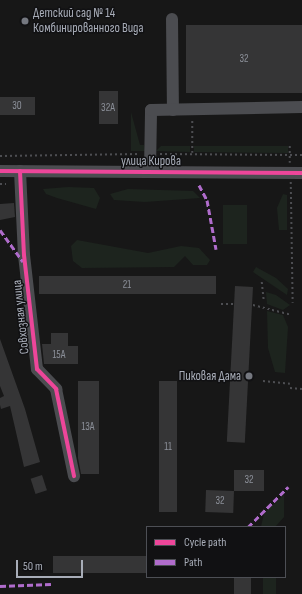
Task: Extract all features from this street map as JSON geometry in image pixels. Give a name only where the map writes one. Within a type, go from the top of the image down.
[{"type":"street","points":[[172,19],[173,110]]},
{"type":"street","points":[[150,170],[151,110],[302,108]]},
{"type":"street","name":"улица Кирова","points":[[0,171],[150,170],[296,172]]},
{"type":"street","name":"Совхозная улица","points":[[20,171],[24,255],[37,369],[56,389],[74,476]]},
{"type":"path","points":[[192,110],[192,154]]},
{"type":"path","points":[[290,146],[296,172],[292,303]]},
{"type":"path","points":[[0,184],[6,184]]},
{"type":"path","points":[[262,282],[264,300]]},
{"type":"path","points":[[221,304],[234,304]]},
{"type":"path","points":[[253,304],[292,315]]},
{"type":"path","points":[[262,381],[290,384]]},
{"type":"path","points":[[290,388],[302,389]]},
{"type":"shaded area","points":[[131,112],[140,145],[144,145],[145,151],[131,151]]},
{"type":"shaded area","points":[[161,146],[190,146],[190,152],[156,151]]},
{"type":"shaded area","points":[[194,146],[288,146],[288,153],[194,152]]},
{"type":"shaded area","points":[[68,187],[94,188],[100,198],[96,209],[46,194],[43,189]]},
{"type":"shaded area","points":[[128,189],[193,191],[200,198],[145,202],[114,200],[110,194]]},
{"type":"shaded area","points":[[283,194],[287,195],[287,230],[279,230],[277,208]]},
{"type":"shaded area","points":[[223,205],[247,205],[247,244],[223,244]]},
{"type":"shaded area","points":[[77,240],[148,253],[181,246],[199,248],[210,260],[207,265],[193,265],[185,256],[174,267],[82,268],[73,261],[71,246]]},
{"type":"shaded area","points":[[256,267],[276,278],[288,289],[287,295],[253,272]]},
{"type":"shaded area","points":[[266,292],[276,295],[290,305],[283,310],[267,304]]},
{"type":"shaded area","points":[[267,311],[283,315],[288,327],[285,373],[275,372],[268,348]]},
{"type":"shaded area","points":[[284,495],[284,517],[276,526],[261,526],[264,513]]},
{"type":"shaded area","points":[[263,578],[276,578],[276,594],[263,594]]},
{"type":"building","points":[[186,25],[302,25],[302,93],[186,93]]},
{"type":"building","points":[[99,91],[118,91],[118,124],[99,124]]},
{"type":"building","points":[[0,97],[35,97],[35,115],[0,115]]},
{"type":"building","points":[[14,203],[15,217],[0,220],[0,204]]},
{"type":"building","points":[[39,276],[216,276],[216,294],[39,294]]},
{"type":"building","points":[[235,286],[253,287],[245,443],[227,442]]},
{"type":"building","points":[[51,333],[68,333],[68,346],[78,346],[78,364],[44,364],[42,344],[51,344]]},
{"type":"building","points":[[0,339],[25,409],[40,462],[24,467],[10,406],[1,409],[0,405],[0,398],[4,396],[0,386]]},
{"type":"building","points":[[78,381],[99,381],[99,474],[81,474],[78,458]]},
{"type":"building","points":[[159,381],[177,381],[177,512],[159,512]]},
{"type":"building","points":[[234,470],[264,470],[264,491],[234,491]]},
{"type":"building","points":[[42,475],[47,490],[36,494],[31,479]]},
{"type":"building","points":[[206,490],[234,491],[233,513],[205,512]]},
{"type":"building","points":[[53,556],[146,556],[146,573],[53,573]]},
{"type":"building","points":[[234,578],[251,578],[251,594],[234,594]]},
{"type":"marked path","points":[[199,185],[207,200],[216,249]]},
{"type":"marked path","points":[[0,230],[23,262]]},
{"type":"marked path","points":[[249,526],[288,487]]},
{"type":"marked path","points":[[0,586],[51,584]]},
{"type":"cycle path","points":[[0,171],[302,173]]},
{"type":"cycle path","points":[[20,171],[24,255],[37,369],[56,389],[74,476]]},
{"type":"place","name":"Детский сад № 14 Комбинированного Вида","points":[[25,21]]},
{"type":"place","name":"Пиковая Дама","points":[[249,376]]}]
